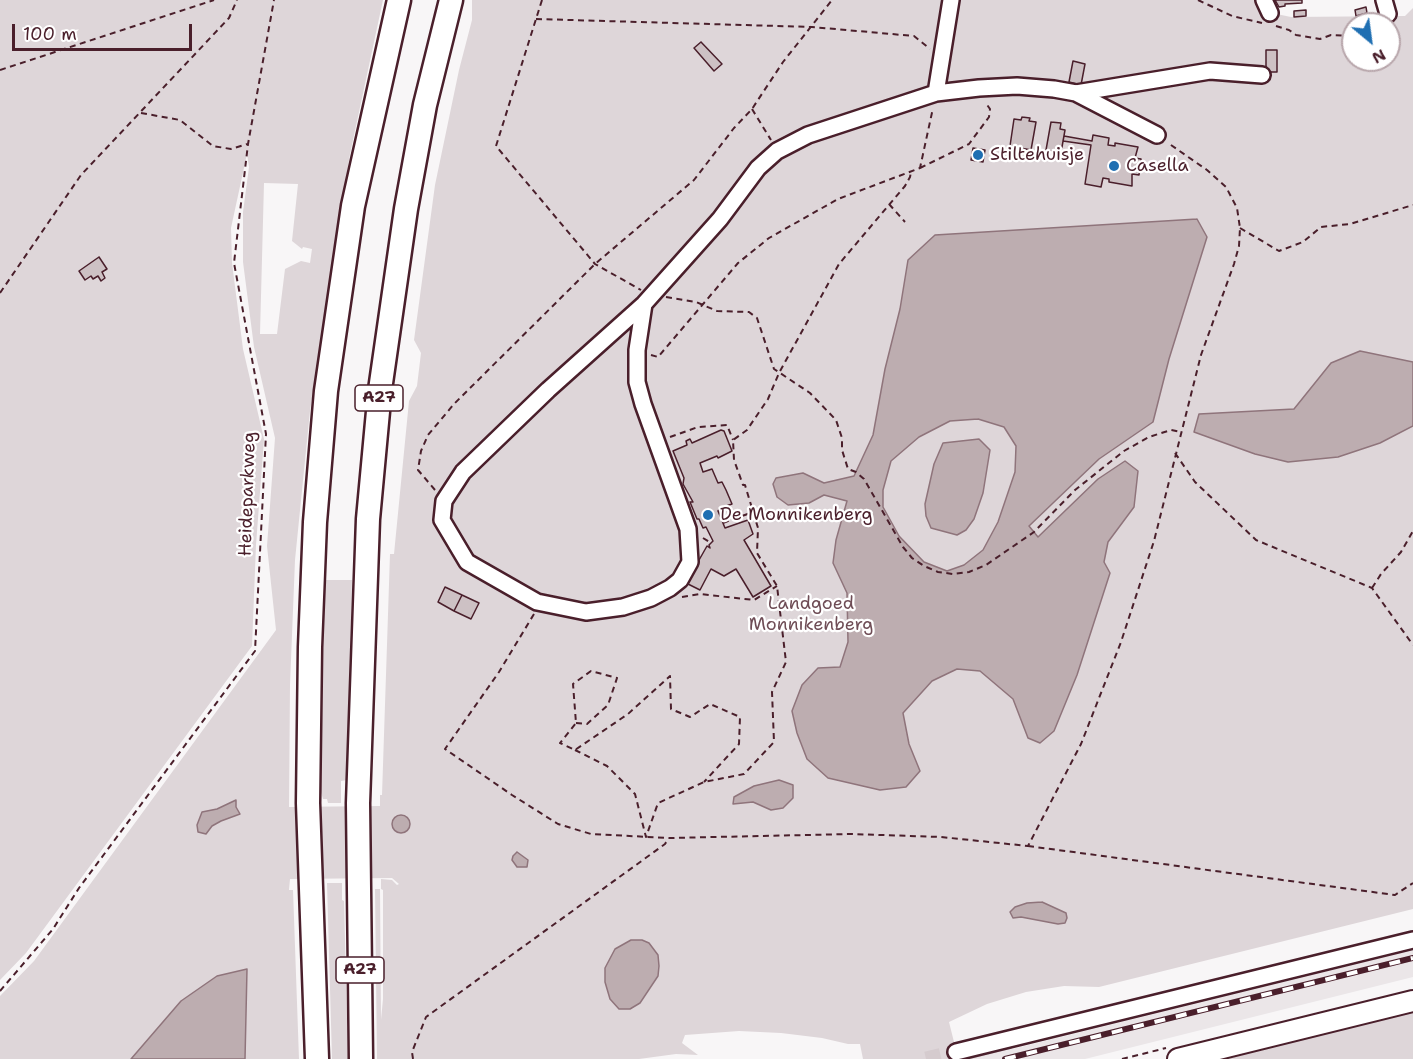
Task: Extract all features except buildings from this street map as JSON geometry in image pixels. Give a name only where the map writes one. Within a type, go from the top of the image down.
[{"type":"highway","name":"A27","points":[[317,1059],[308,804],[310,647],[326,391],[353,206],[399,0]]},
{"type":"highway","name":"A27","points":[[361,1059],[358,803],[368,519],[380,390],[406,209],[425,105],[450,0]]},
{"type":"main road","points":[[1178,1059],[1413,1000]]},
{"type":"lane","points":[[936,93],[951,0]]},
{"type":"lane","points":[[1076,93],[1210,71],[1262,75]]},
{"type":"lane","points":[[648,300],[636,350],[637,382],[688,529],[690,562],[680,580],[670,588],[651,598],[623,607],[586,612],[537,602],[467,562],[442,520],[444,501],[463,472],[548,390],[648,300],[720,219],[758,168],[777,151],[808,135],[936,93],[1017,86],[1076,93],[1157,135]]},
{"type":"lane","points":[[956,1052],[1413,940]]},
{"type":"path","points":[[0,70],[214,0]]},
{"type":"path","points":[[0,293],[81,175],[230,18],[237,0]]},
{"type":"path","name":"Heideparkweg","points":[[0,991],[53,929],[79,888],[255,651],[266,434],[234,263],[248,144],[274,0]]},
{"type":"path","points":[[542,0],[496,146],[595,264],[648,300],[704,304],[717,311],[749,312],[757,318],[774,369],[810,393],[836,420],[848,469],[856,471],[864,479],[903,547],[912,558],[938,572],[953,574],[969,572],[986,565],[1034,532],[1075,490],[1124,451],[1149,437],[1171,430],[1180,432]]},
{"type":"path","points":[[444,501],[418,470],[421,451],[428,435],[454,404],[595,264],[694,180],[734,128],[752,109],[783,62],[832,0]]},
{"type":"path","points":[[536,19],[812,27],[914,36],[941,57]]},
{"type":"path","points":[[636,350],[658,357],[738,263],[768,238],[838,199],[920,168],[969,144],[989,117],[990,109],[978,95],[979,88]]},
{"type":"path","points":[[920,168],[936,93]]},
{"type":"path","points":[[752,109],[777,151]]},
{"type":"path","points":[[141,113],[180,120],[213,146],[231,149],[248,144]]},
{"type":"path","points":[[1028,846],[1081,744],[1121,642],[1154,541],[1201,355],[1239,246],[1240,228],[1237,208],[1226,187],[1208,170],[1157,135]]},
{"type":"path","points":[[733,440],[747,430],[768,399],[779,373],[839,264],[908,181],[910,172]]},
{"type":"path","points":[[888,204],[905,222]]},
{"type":"path","points":[[1240,228],[1279,252],[1303,242],[1321,227],[1350,224],[1413,205]]},
{"type":"path","points":[[645,837],[658,803],[704,782],[744,774],[774,742],[772,692],[786,662],[777,586],[757,553],[758,528],[734,460],[733,440],[727,425],[698,427],[657,442]]},
{"type":"path","points":[[1175,453],[1195,482],[1256,540],[1372,588],[1413,645]]},
{"type":"path","points":[[723,523],[753,512]]},
{"type":"path","points":[[1372,588],[1401,552],[1413,531]]},
{"type":"path","points":[[670,588],[683,597],[700,594],[754,600],[777,586]]},
{"type":"path","points":[[537,602],[534,616],[499,672],[445,748],[558,824],[591,834],[669,838],[852,834],[941,837],[1028,846],[1395,894],[1413,883]]},
{"type":"path","points":[[576,723],[587,724],[608,705],[617,678],[591,671],[573,684],[576,723],[560,743],[607,766],[635,794],[645,837]]},
{"type":"path","points":[[575,750],[628,714],[669,676],[671,709],[690,717],[710,704],[740,717],[739,744],[704,782]]},
{"type":"path","points":[[413,1059],[412,1052],[426,1017],[655,851],[669,838]]},
{"type":"shaded area","points":[[1197,219],[1207,237],[1169,359],[1153,422],[1099,459],[1029,526],[1038,537],[1098,479],[1125,461],[1138,471],[1134,507],[1108,542],[1104,562],[1110,573],[1077,675],[1054,731],[1040,743],[1028,738],[1013,699],[980,671],[957,669],[932,681],[903,713],[909,744],[920,771],[906,787],[880,790],[828,778],[807,759],[792,711],[802,685],[818,668],[840,667],[848,642],[847,593],[833,563],[836,540],[847,501],[824,495],[809,503],[788,505],[777,497],[773,484],[776,478],[803,473],[824,483],[854,476],[873,435],[908,260],[935,235]],"holes":[[[978,419],[1004,427],[1016,446],[1015,472],[998,522],[983,550],[964,565],[947,571],[924,562],[899,536],[883,507],[883,490],[891,461],[919,437],[950,421]]]},
{"type":"shaded area","points":[[1360,351],[1413,362],[1413,426],[1380,443],[1338,457],[1288,462],[1255,454],[1194,432],[1199,414],[1294,409],[1331,363]]},
{"type":"shaded area","points":[[979,439],[990,450],[983,493],[974,519],[966,530],[957,535],[931,528],[926,516],[925,504],[934,464],[943,443]]},
{"type":"shaded area","points":[[779,780],[793,785],[793,798],[783,808],[771,810],[753,802],[733,804],[734,797],[754,786]]},
{"type":"shaded area","points":[[236,800],[236,807],[240,814],[212,826],[206,834],[198,832],[197,825],[202,812],[217,809]]},
{"type":"shaded area","points":[[401,815],[407,818],[410,824],[407,830],[401,833],[395,830],[392,824],[395,818]]},
{"type":"shaded area","points":[[517,852],[528,860],[527,867],[517,867],[512,860]]},
{"type":"shaded area","points":[[1042,902],[1066,913],[1065,923],[1013,918],[1010,912],[1015,907],[1027,903]]},
{"type":"shaded area","points":[[631,940],[642,940],[649,943],[658,955],[658,976],[640,1003],[630,1009],[619,1009],[610,999],[605,982],[605,968],[615,949]]},
{"type":"shaded area","points":[[1413,950],[1413,977],[1085,1059],[972,1059]]},
{"type":"shaded area","points":[[247,969],[245,1059],[131,1059],[181,1001],[217,976]]},
{"type":"green space","name":"Landgoed Monnikenberg","points":[[0,0],[383,0],[350,154],[310,411],[295,560],[290,685],[289,807],[380,806],[390,554],[394,554],[409,401],[417,386],[421,353],[414,340],[435,185],[472,20],[472,0],[1262,0],[1267,12],[1291,17],[1341,17],[1341,72],[1401,72],[1401,16],[1405,16],[1413,8],[1413,909],[1099,987],[1064,986],[1026,992],[987,1004],[949,1022],[958,1058],[1011,1045],[1012,1049],[972,1059],[863,1059],[860,1044],[781,1033],[739,1031],[685,1035],[682,1043],[698,1055],[676,1054],[639,1059],[377,1059],[375,889],[380,889],[381,1020],[383,890],[381,879],[392,880],[397,885],[399,884],[392,878],[290,879],[289,890],[293,890],[299,1059],[0,1059],[0,996],[34,961],[276,630],[267,546],[275,438],[254,347],[243,262],[243,212],[249,167],[247,154],[231,228],[232,263],[243,349],[264,439],[256,545],[252,646],[26,953],[0,980]],"holes":[[[264,183],[298,184],[292,241],[302,249],[303,247],[312,249],[310,263],[301,261],[285,269],[277,334],[260,334]]]},
{"type":"green space","points":[[324,580],[352,580],[347,780],[341,781],[341,803],[328,803],[327,799],[323,799],[321,792]]},
{"type":"green space","points":[[327,883],[342,883],[348,1059],[332,1059]]},
{"type":"green space","points":[[1413,1010],[1413,1059],[1227,1059],[1291,1042]]},
{"type":"tunnel","points":[[926,1059],[956,1052]]},
{"type":"railway","points":[[1005,1059],[1413,958]]},
{"type":"place","name":"Stiltehuisje","points":[[978,155]]},
{"type":"place","name":"Casella","points":[[1114,166]]},
{"type":"place","name":"De Monnikenberg","points":[[708,515]]}]
